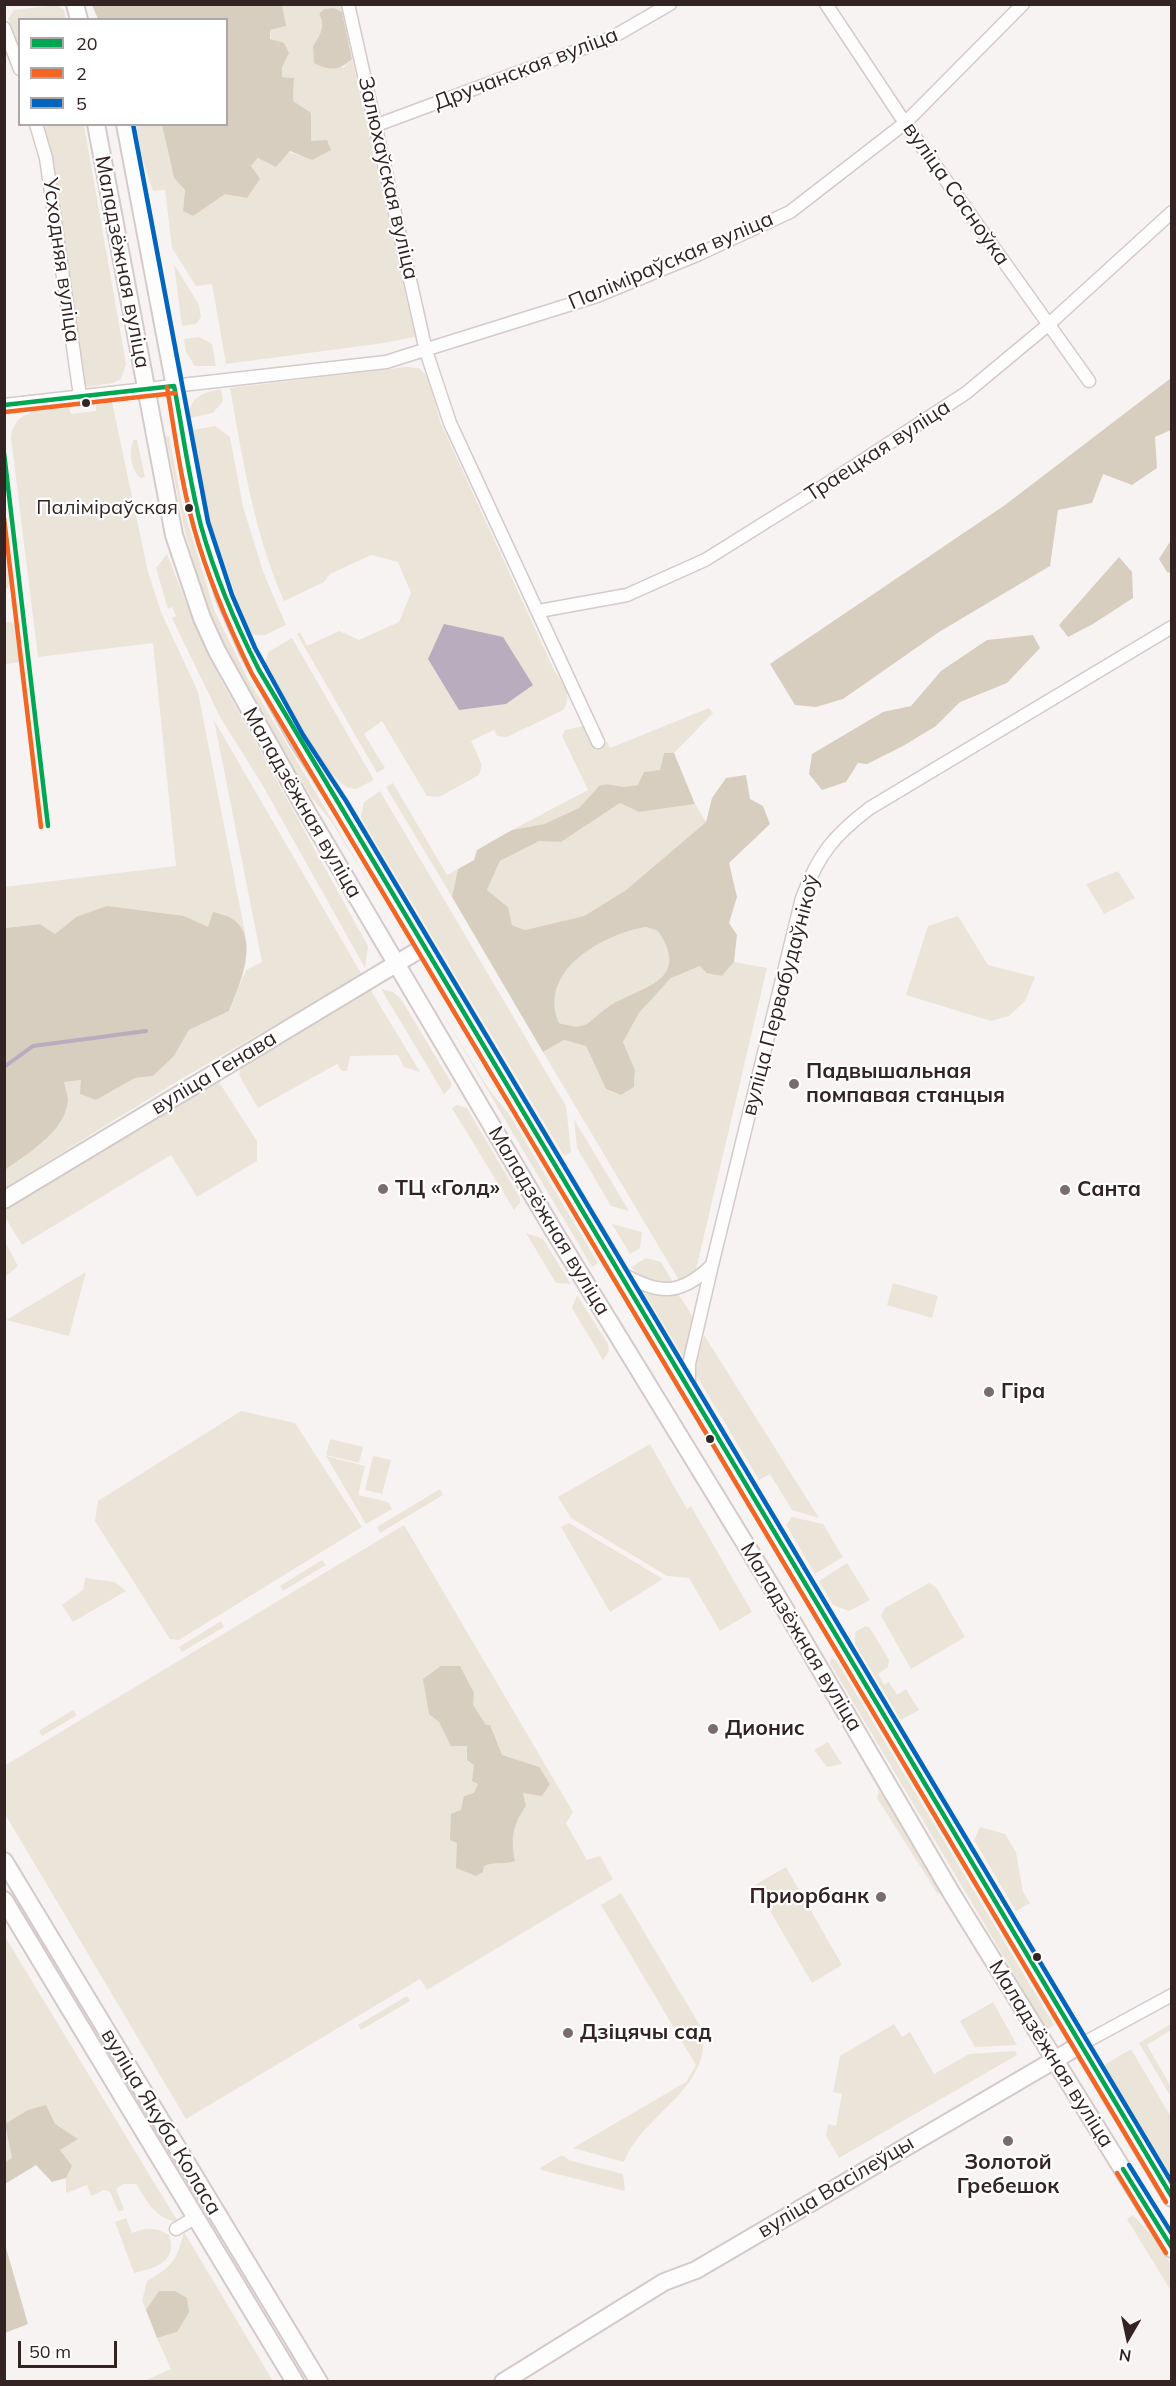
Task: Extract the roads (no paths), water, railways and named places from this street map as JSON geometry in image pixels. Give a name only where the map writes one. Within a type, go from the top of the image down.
[{"type":"main road","name":"Маладзёжная вуліца","points":[[96,126],[174,535],[202,618],[243,699],[552,1228],[779,1599],[952,1894],[1172,2249]]},
{"type":"main road","name":"Маладзёжная вуліца","points":[[125,126],[201,524],[225,598],[248,651],[297,739],[340,805],[1172,2198]]},
{"type":"main road","name":"вуліца Генава","points":[[4,1200],[424,947]]},
{"type":"main road","name":"вуліца Якуба Коласа","points":[[4,1861],[319,2382]]},
{"type":"main road","name":"вуліца Якуба Коласа","points":[[4,1900],[295,2382]]},
{"type":"main road","name":"вуліца Васілеўцы","points":[[503,2382],[664,2282],[696,2271],[1080,2045]]},
{"type":"street","name":"Залюхаўская вуліца","points":[[348,4],[426,351]]},
{"type":"street","name":"Дручанская вуліца","points":[[377,125],[611,38],[670,4]]},
{"type":"street","name":"вуліца Сасноўка","points":[[826,4],[905,123],[1089,381]]},
{"type":"street","name":"Паліміраўская вуліца","points":[[4,405],[386,362],[597,296],[697,255],[790,212],[905,123],[1023,4]]},
{"type":"street","points":[[4,28],[18,64]]},
{"type":"street","name":"Усходняя вуліца","points":[[37,126],[46,158],[80,396]]},
{"type":"street","name":"Траецкая вуліца","points":[[539,611],[627,595],[705,560],[966,393],[1049,324],[1172,212]]},
{"type":"street","points":[[426,351],[450,423],[598,742]]},
{"type":"street","name":"вуліца Первабудаўнікоў","points":[[689,1390],[689,1364],[802,898],[812,871],[826,847],[844,828],[870,808],[1172,627]]},
{"type":"street","points":[[620,1273],[648,1288],[663,1290],[679,1288],[696,1281],[712,1265]]},
{"type":"street","points":[[20,1926],[37,1915]]},
{"type":"street","name":"вуліца Васілеўцы","points":[[1080,2045],[1172,1995]]},
{"type":"street","points":[[183,2194],[200,2184]]},
{"type":"street","points":[[176,2229],[196,2217]]},
{"type":"waterway","points":[[4,1067],[33,1046],[146,1031]]},
{"type":"place","name":"Паліміраўская","points":[[189,508]]},
{"type":"place","name":"Падвышальная помпавая станцыя","points":[[794,1084]]},
{"type":"place","name":"ТЦ «Голд»","points":[[383,1189]]},
{"type":"place","name":"Санта","points":[[1065,1190]]},
{"type":"place","name":"Гіра","points":[[989,1392]]},
{"type":"place","name":"Дионис","points":[[713,1729]]},
{"type":"place","name":"Приорбанк","points":[[881,1897]]},
{"type":"place","name":"Дзіцячы сад","points":[[568,2033]]},
{"type":"place","name":"Золотой Гребешок","points":[[1008,2141]]}]
